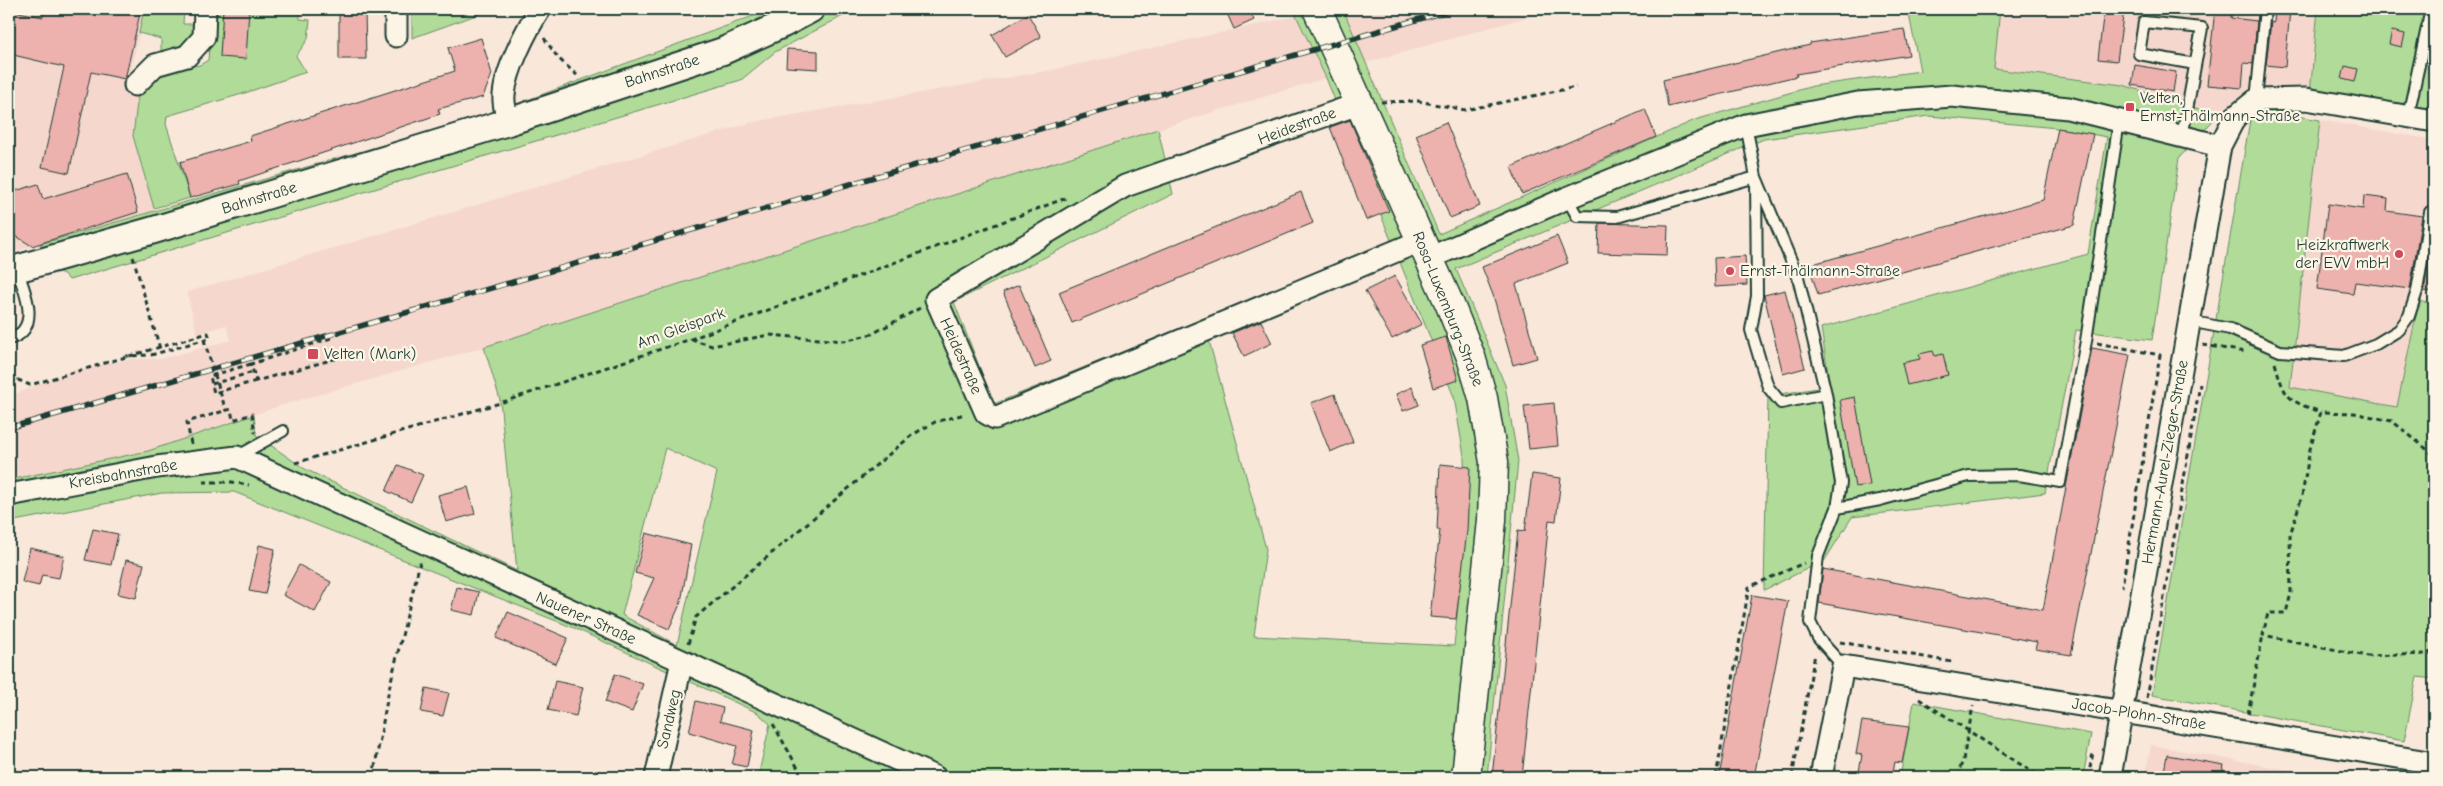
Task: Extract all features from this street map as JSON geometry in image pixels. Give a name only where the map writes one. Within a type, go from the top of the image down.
[{"type":"main road","name":"Rosa-Luxemburg-Straße","points":[[1317,9],[1361,103],[1471,357],[1484,398],[1494,462],[1492,520],[1466,777]]},
{"type":"street","points":[[135,85],[155,65],[187,56],[204,37],[205,9]]},
{"type":"street","points":[[396,9],[396,36]]},
{"type":"street","name":"Bahnstraße","points":[[13,270],[127,238],[508,122],[723,51],[811,9]]},
{"type":"street","points":[[508,122],[504,106],[504,93],[525,32],[537,10]]},
{"type":"street","points":[[1424,250],[1566,198],[1746,125],[1858,103],[1952,96],[2068,108],[2220,146],[2235,117],[2256,100],[2306,99],[2434,121]]},
{"type":"street","name":"Heidestraße","points":[[1361,103],[1125,186],[936,299],[986,413],[994,418],[1424,250]]},
{"type":"street","name":"Hermann-Aurel-Zieger-Straße","points":[[2110,777],[2220,146]]},
{"type":"street","name":"Kreisbahnstraße","points":[[9,495],[157,467],[242,448]]},
{"type":"street","name":"Nauener Straße","points":[[242,448],[427,546],[935,777]]},
{"type":"street","name":"Sandweg","points":[[656,777],[682,661]]},
{"type":"street","points":[[1821,777],[1843,666]]},
{"type":"street","name":"Jacob-Plohn-Straße","points":[[1843,666],[2434,763]]},
{"type":"lane","points":[[2256,100],[2265,9]]},
{"type":"lane","points":[[2408,116],[2431,9]]},
{"type":"lane","points":[[2182,137],[2202,28],[2144,22],[2139,54],[2195,64]]},
{"type":"lane","points":[[1837,508],[1880,500],[1969,476],[2019,475],[2060,482],[2086,341],[2119,121]]},
{"type":"lane","points":[[1746,125],[1756,178],[1757,296],[1751,330],[1768,387],[1781,404],[1826,394]]},
{"type":"lane","points":[[1566,198],[1577,216],[1617,218],[1756,178]]},
{"type":"lane","points":[[1756,178],[1798,277],[1826,394],[1841,483],[1837,508],[1818,556],[1810,622],[1818,638],[1843,666]]},
{"type":"lane","points":[[2188,331],[2230,329],[2280,350],[2344,356],[2376,344],[2399,330],[2409,316],[2417,291],[2430,212]]},
{"type":"lane","points":[[9,339],[18,337],[27,324],[30,306],[13,270]]},
{"type":"lane","points":[[242,448],[282,430]]},
{"type":"path","points":[[537,10],[543,35],[552,50],[583,80]]},
{"type":"path","points":[[1361,103],[1418,102],[1465,110],[1576,87]]},
{"type":"path","name":"Am Gleispark","points":[[294,464],[500,403],[691,339],[1048,203],[1075,195]]},
{"type":"path","points":[[127,238],[161,352]]},
{"type":"path","points":[[691,339],[712,346],[769,335],[844,341],[872,334],[936,299]]},
{"type":"path","points":[[2188,331],[2255,354]]},
{"type":"path","points":[[9,383],[18,380],[30,385],[159,346],[208,333],[210,338],[152,355],[126,356]]},
{"type":"path","points":[[332,338],[210,376],[214,393],[338,358]]},
{"type":"path","points":[[204,340],[226,411]]},
{"type":"path","points":[[2086,341],[2160,355],[2120,594]]},
{"type":"path","points":[[2269,358],[2274,361],[2283,390],[2294,403],[2321,412],[2354,413],[2392,421],[2433,450],[2434,455]]},
{"type":"path","points":[[251,364],[256,381]]},
{"type":"path","points":[[212,384],[253,372]]},
{"type":"path","points":[[187,422],[231,410],[233,420],[252,414],[255,434],[242,448]]},
{"type":"path","points":[[2245,731],[2268,613],[2286,613],[2291,593],[2290,535],[2302,496],[2310,449],[2321,412]]},
{"type":"path","points":[[682,661],[696,617],[912,435],[935,422],[959,415],[986,413]]},
{"type":"path","points":[[372,777],[389,689],[420,562],[427,546]]},
{"type":"path","points":[[1716,777],[1749,587],[1818,556]]},
{"type":"path","points":[[2263,635],[2367,656],[2428,654],[2434,651]]},
{"type":"path","points":[[1925,698],[1915,696],[2040,777]]},
{"type":"path","points":[[1963,704],[1982,708]]},
{"type":"path","points":[[1957,777],[1973,706]]},
{"type":"path","points":[[771,720],[803,777]]},
{"type":"path","points":[[2088,777],[2094,748]]},
{"type":"shaded area","points":[[9,9],[144,9],[129,80],[138,95],[133,136],[155,211],[9,253]]},
{"type":"shaded area","points":[[1343,9],[1556,9],[1365,63]]},
{"type":"shaded area","points":[[2000,9],[2318,9],[2310,93],[2251,87],[2218,115],[2123,85],[1994,69]]},
{"type":"shaded area","points":[[1296,16],[1326,78],[1158,129],[484,347],[279,406],[148,451],[9,480],[9,397],[70,371],[130,359],[161,359],[231,340],[226,325],[197,334],[187,292],[753,122],[1052,70]]},
{"type":"shaded area","points":[[2320,120],[2434,140],[2434,222],[2398,407],[2290,388]]},
{"type":"shaded area","points":[[2151,745],[2327,777],[2145,777]]},
{"type":"green space","points":[[144,9],[184,9],[183,24],[196,24],[195,34],[172,54],[161,53],[161,39],[139,33]]},
{"type":"green space","points":[[212,9],[300,9],[300,19],[310,20],[308,39],[296,56],[306,72],[242,94],[167,116],[166,124],[190,198],[154,208],[133,136],[138,95],[141,88],[162,70],[200,65],[208,60]]},
{"type":"green space","points":[[412,9],[493,9],[412,38]]},
{"type":"green space","points":[[772,9],[856,9],[775,52],[741,80],[69,280],[60,272],[47,273],[40,244],[487,115]]},
{"type":"green space","points":[[1293,9],[1343,9],[1439,234],[1695,120],[1813,86],[1920,71],[1908,9],[2000,9],[1994,69],[2123,85],[2218,115],[2179,158],[2152,340],[2076,330],[2045,493],[1852,517],[1825,560],[1764,590],[1768,396],[1830,386],[1821,328],[2088,254],[2107,137],[2057,128],[1929,116],[1764,139],[1456,269],[1505,385],[1518,461],[1487,777],[758,777],[770,724],[758,713],[574,628],[234,492],[162,493],[9,522],[9,480],[148,451],[254,415],[256,435],[305,469],[517,571],[500,400],[484,347],[1158,129],[1173,194],[954,302],[994,404],[1203,319],[1266,549],[1254,636],[1454,646],[1465,534],[1464,456],[1454,397],[1326,78]],"holes":[[[665,448],[717,472],[677,645],[622,615]]]},
{"type":"green space","points":[[2318,9],[2434,9],[2434,111],[2310,93]]},
{"type":"green space","points":[[2252,108],[2320,120],[2290,387],[2397,407],[2419,301],[2434,304],[2434,679],[2417,677],[2404,741],[2152,695]]},
{"type":"green space","points":[[1914,702],[2091,734],[2083,777],[1900,777]]},
{"type":"building","points":[[45,9],[141,9],[125,79],[91,72],[69,173],[42,167],[64,67],[9,54],[9,10],[43,17]]},
{"type":"building","points":[[223,9],[249,9],[246,59],[220,57]]},
{"type":"building","points":[[339,9],[365,9],[366,59],[339,59]]},
{"type":"building","points":[[1225,9],[1249,9],[1254,20],[1234,29]]},
{"type":"building","points":[[2104,9],[2124,9],[2117,61],[2098,59]]},
{"type":"building","points":[[2215,9],[2232,9],[2231,18],[2257,21],[2253,64],[2244,63],[2242,88],[2207,85]]},
{"type":"building","points":[[2275,9],[2290,9],[2285,67],[2266,65],[2271,22],[2274,23]]},
{"type":"building","points":[[1028,14],[1041,37],[1005,57],[992,35]]},
{"type":"building","points":[[1904,29],[1909,55],[1796,74],[1797,76],[1668,107],[1663,80],[1810,45],[1810,43]]},
{"type":"building","points":[[2392,31],[2405,34],[2402,47],[2389,44]]},
{"type":"building","points":[[481,38],[492,74],[483,97],[438,109],[440,114],[239,181],[240,184],[190,198],[180,162],[251,141],[250,136],[455,71],[448,48]]},
{"type":"building","points":[[787,49],[818,51],[818,69],[786,67]]},
{"type":"building","points":[[2135,65],[2176,72],[2173,92],[2132,85]]},
{"type":"building","points":[[2345,66],[2358,69],[2355,82],[2342,79]]},
{"type":"building","points":[[1645,109],[1656,137],[1522,194],[1511,167]]},
{"type":"building","points":[[1350,120],[1389,211],[1366,220],[1330,127]]},
{"type":"building","points":[[1446,122],[1480,206],[1450,218],[1416,135]]},
{"type":"building","points":[[2058,128],[2093,134],[2074,225],[1818,295],[1809,265],[2043,200]]},
{"type":"building","points":[[127,174],[138,212],[32,246],[11,233],[9,193],[38,184],[43,199]]},
{"type":"building","points":[[1301,192],[1313,223],[1072,323],[1059,292]]},
{"type":"building","name":"Heizkraftwerk der EVV mbH","points":[[2364,196],[2388,199],[2387,211],[2422,216],[2410,289],[2355,282],[2353,294],[2317,289],[2328,204],[2363,209]]},
{"type":"building","points":[[1599,223],[1668,225],[1667,255],[1598,253]]},
{"type":"building","points":[[2434,229],[2434,292],[2424,291]]},
{"type":"building","points":[[1557,236],[1568,263],[1516,284],[1537,358],[1513,365],[1493,295],[1482,267]]},
{"type":"building","name":"Ernst-Thälmann-Straße","points":[[1745,256],[1747,285],[1715,287],[1714,258]]},
{"type":"building","points":[[1395,276],[1422,324],[1392,339],[1365,291]]},
{"type":"building","points":[[1019,285],[1051,361],[1035,368],[1003,292]]},
{"type":"building","points":[[1785,290],[1805,368],[1783,374],[1764,295]]},
{"type":"building","points":[[1261,321],[1272,343],[1244,356],[1232,333]]},
{"type":"building","points":[[1446,337],[1458,380],[1433,388],[1420,345]]},
{"type":"building","points":[[2092,348],[2130,355],[2071,655],[2035,649],[2037,642],[1819,603],[1823,569],[2043,610]]},
{"type":"building","points":[[1933,351],[1935,356],[1943,354],[1948,375],[1907,385],[1902,363],[1920,359],[1919,354]]},
{"type":"building","points":[[1412,387],[1419,405],[1403,411],[1396,394]]},
{"type":"building","points":[[1335,394],[1353,442],[1330,452],[1311,403]]},
{"type":"building","points":[[1855,397],[1870,485],[1855,487],[1840,400]]},
{"type":"building","points":[[1554,403],[1558,446],[1529,449],[1524,406]]},
{"type":"building","points":[[1440,464],[1470,467],[1467,531],[1456,619],[1430,617],[1440,530],[1437,530]]},
{"type":"building","points":[[398,465],[423,475],[411,502],[386,491]]},
{"type":"building","points":[[1532,474],[1561,478],[1556,521],[1549,520],[1522,777],[1492,777],[1518,530],[1525,531]]},
{"type":"building","points":[[468,487],[475,514],[446,522],[438,495]]},
{"type":"building","points":[[93,529],[118,534],[111,565],[85,560]]},
{"type":"building","points":[[646,533],[691,545],[681,602],[669,629],[637,615],[654,578],[635,573]]},
{"type":"building","points":[[259,545],[275,549],[265,594],[249,591]]},
{"type":"building","points":[[30,548],[64,556],[59,578],[42,575],[39,586],[22,582]]},
{"type":"building","points":[[126,560],[144,564],[136,598],[118,594]]},
{"type":"building","points":[[299,565],[331,582],[315,612],[283,595]]},
{"type":"building","points":[[457,587],[479,592],[474,615],[451,610]]},
{"type":"building","points":[[1752,595],[1788,601],[1754,777],[1719,777]]},
{"type":"building","points":[[508,612],[568,638],[556,664],[496,638]]},
{"type":"building","points":[[615,674],[643,684],[632,712],[605,702]]},
{"type":"building","points":[[555,681],[583,687],[576,716],[548,710]]},
{"type":"building","points":[[426,688],[449,693],[443,716],[421,712]]},
{"type":"building","points":[[696,701],[723,708],[720,721],[754,730],[747,767],[732,764],[737,746],[689,732]]},
{"type":"building","points":[[1862,721],[1909,727],[1902,763],[1895,762],[1892,777],[1858,777],[1862,755],[1856,754]]},
{"type":"building","points":[[2167,755],[2224,765],[2222,777],[2163,777]]},
{"type":"railway","points":[[9,428],[1454,9]]},
{"type":"place","name":"Velten, Ernst-Thälmann-Straße","points":[[2130,107]]},
{"type":"place","name":"Heizkraftwerk der EVV mbH","points":[[2399,254]]},
{"type":"place","name":"Ernst-Thälmann-Straße","points":[[1730,271]]},
{"type":"place","name":"Velten (Mark)","points":[[313,354]]}]
